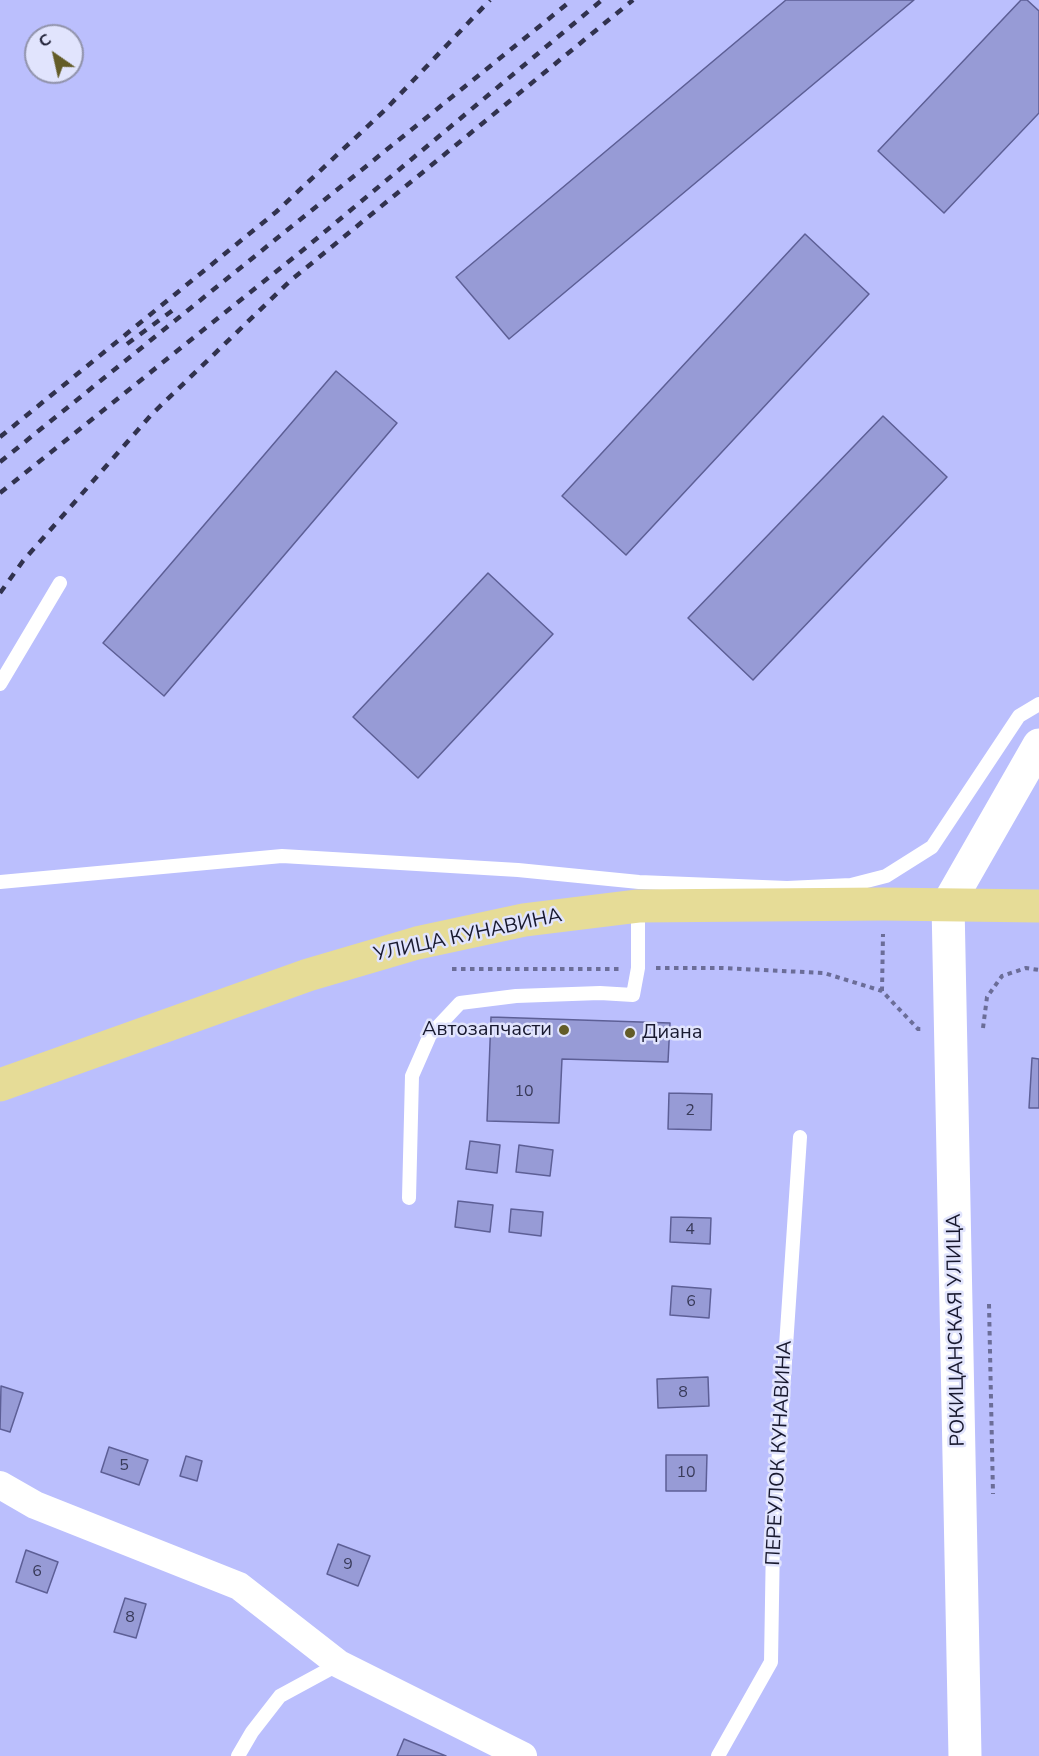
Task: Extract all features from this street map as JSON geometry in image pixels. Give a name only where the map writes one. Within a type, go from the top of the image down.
[{"type":"main road","name":"УЛИЦА КУНАВИНА","points":[[0,1085],[308,975],[417,944],[524,920],[638,906],[948,904],[1039,906]]},
{"type":"street","points":[[948,904],[1039,745]]},
{"type":"street","name":"РОКИЦАНСКАЯ УЛИЦА","points":[[948,904],[965,1756]]},
{"type":"street","points":[[0,1485],[35,1505],[239,1586],[339,1664],[523,1756]]},
{"type":"lane","points":[[0,684],[60,583]]},
{"type":"lane","points":[[0,882],[282,856],[518,870],[639,882],[787,888],[851,885],[886,876],[932,847],[1019,716],[1039,704]]},
{"type":"lane","points":[[409,1198],[412,1076],[430,1035],[460,1003],[516,996],[633,994],[638,968],[638,906]]},
{"type":"lane","name":"ПЕРЕУЛОК КУНАВИНА","points":[[718,1756],[771,1662],[773,1540],[800,1137]]},
{"type":"lane","points":[[238,1756],[252,1732],[280,1696],[339,1664]]},
{"type":"path","points":[[882,991],[883,904]]},
{"type":"path","points":[[447,969],[722,968],[824,973],[882,991],[918,1029],[952,1030],[983,1030],[987,997],[1002,976],[1026,968],[1039,970]]},
{"type":"building","points":[[786,0],[914,0],[509,339],[456,277]]},
{"type":"building","points":[[1021,0],[1027,0],[1039,11],[1039,113],[944,213],[878,151]]},
{"type":"building","points":[[805,234],[869,294],[626,555],[562,496]]},
{"type":"building","points":[[336,371],[397,423],[164,696],[103,643]]},
{"type":"building","points":[[883,416],[947,477],[753,680],[688,618]]},
{"type":"building","points":[[488,573],[553,634],[418,778],[353,717]]},
{"type":"building","points":[[491,1017],[670,1023],[668,1062],[562,1059],[559,1123],[487,1121]]},
{"type":"building","points":[[1032,1058],[1039,1059],[1039,1108],[1029,1108]]},
{"type":"building","points":[[669,1093],[712,1094],[711,1130],[668,1129]]},
{"type":"building","points":[[470,1141],[500,1145],[497,1173],[466,1169]]},
{"type":"building","points":[[519,1145],[553,1150],[550,1176],[516,1172]]},
{"type":"building","points":[[458,1201],[493,1205],[490,1232],[455,1227]]},
{"type":"building","points":[[511,1209],[543,1212],[541,1236],[509,1232]]},
{"type":"building","points":[[671,1217],[711,1218],[710,1244],[670,1242]]},
{"type":"building","points":[[672,1286],[711,1289],[709,1318],[670,1315]]},
{"type":"building","points":[[708,1377],[709,1406],[658,1408],[657,1379]]},
{"type":"building","points":[[1,1386],[23,1393],[10,1432],[0,1429]]},
{"type":"building","points":[[109,1447],[148,1460],[139,1485],[101,1472]]},
{"type":"building","points":[[666,1455],[707,1455],[706,1491],[666,1491]]},
{"type":"building","points":[[186,1456],[202,1461],[197,1481],[180,1476]]},
{"type":"building","points":[[338,1544],[370,1556],[358,1586],[327,1574]]},
{"type":"building","points":[[26,1550],[58,1562],[47,1593],[16,1582]]},
{"type":"building","points":[[125,1598],[146,1604],[136,1638],[114,1632]]},
{"type":"building","points":[[404,1739],[446,1756],[397,1756]]},
{"type":"railway","points":[[0,437],[276,212],[385,110],[490,0]]},
{"type":"railway","points":[[0,462],[572,0]]},
{"type":"railway","points":[[0,493],[303,250],[602,0]]},
{"type":"railway","points":[[0,593],[23,561],[151,415],[290,281],[633,0]]},
{"type":"railway","points":[[127,344],[173,310]]},
{"type":"place","name":"Автозапчасти","points":[[564,1030]]},
{"type":"place","name":"Диана","points":[[630,1033]]}]
